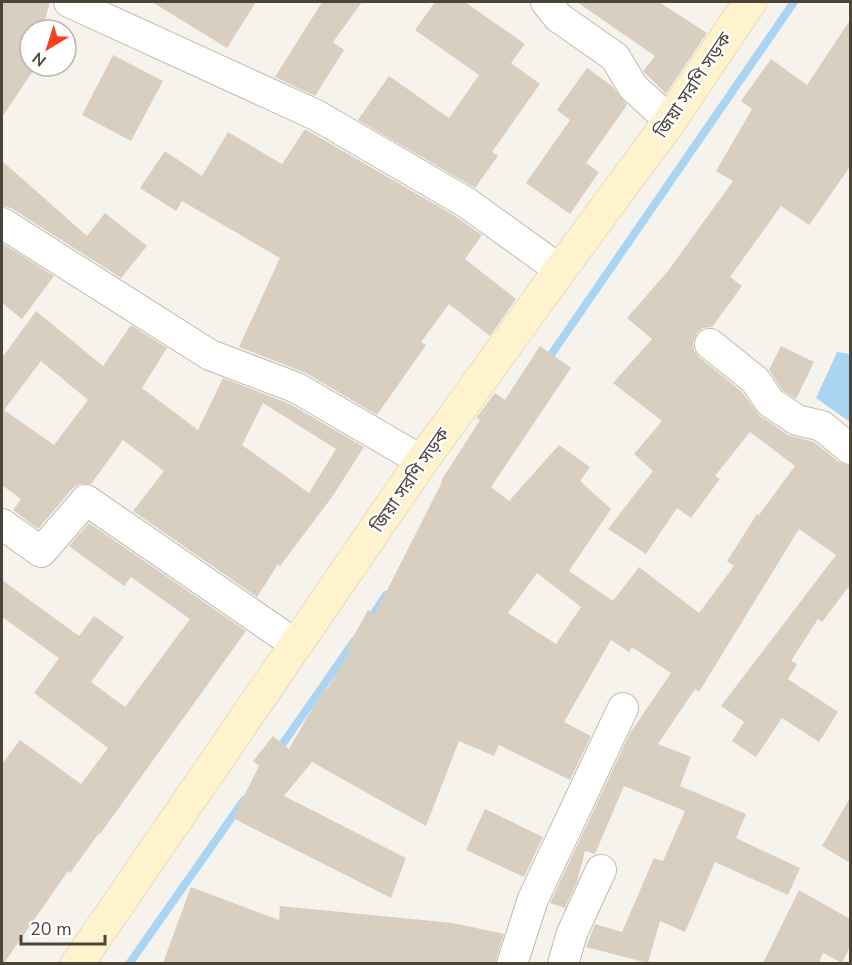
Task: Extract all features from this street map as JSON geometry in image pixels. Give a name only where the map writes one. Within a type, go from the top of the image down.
[{"type":"main road","name":"জিয়া সরণি সড়ক","points":[[76,963],[422,461],[670,121],[750,2]]},
{"type":"street","points":[[69,2],[316,115],[467,203],[560,270]]},
{"type":"street","points":[[546,2],[558,17],[615,57],[633,87],[670,121]]},
{"type":"street","points":[[2,223],[210,355],[297,388],[422,461]]},
{"type":"street","points":[[710,344],[755,380],[770,402],[797,420],[822,426],[850,449]]},
{"type":"street","points":[[2,524],[41,552],[86,500],[295,644]]},
{"type":"street","points":[[512,963],[533,899],[623,708]]},
{"type":"street","points":[[563,963],[572,933],[601,870]]},
{"type":"water","points":[[837,352],[850,354],[850,422],[816,398]]},
{"type":"building","points":[[2,2],[50,2],[45,18],[18,18],[18,78],[28,78],[2,117]]},
{"type":"building","points":[[152,2],[256,2],[227,48]]},
{"type":"building","points":[[322,2],[362,2],[333,42],[344,50],[315,96],[275,77]]},
{"type":"building","points":[[435,2],[465,2],[525,44],[511,63],[540,84],[492,152],[498,156],[475,188],[358,120],[389,76],[449,118],[479,75],[415,30]]},
{"type":"building","points":[[577,2],[659,2],[707,33],[666,94],[643,71],[655,56]]},
{"type":"building","points":[[850,20],[850,167],[809,225],[781,206],[730,277],[742,286],[712,327],[703,328],[697,333],[693,342],[694,351],[699,357],[742,392],[760,416],[788,435],[814,442],[839,462],[850,466],[850,585],[822,622],[818,619],[791,661],[797,664],[788,679],[838,712],[819,742],[782,718],[756,757],[732,741],[744,722],[721,706],[836,555],[799,529],[699,692],[695,689],[658,744],[691,757],[680,786],[746,814],[736,838],[800,868],[788,895],[715,862],[685,932],[660,921],[648,963],[586,947],[595,924],[622,932],[654,858],[663,861],[685,811],[624,786],[595,854],[585,851],[577,882],[565,908],[550,903],[630,733],[671,673],[632,647],[629,652],[611,640],[564,722],[591,736],[570,780],[499,745],[494,756],[459,741],[426,826],[312,762],[284,796],[406,858],[391,898],[233,818],[259,766],[253,761],[273,736],[289,749],[350,650],[347,648],[368,610],[375,614],[441,481],[480,420],[476,418],[495,393],[505,400],[540,346],[571,368],[491,487],[509,501],[559,445],[590,467],[580,481],[611,509],[569,571],[613,601],[639,567],[699,613],[734,566],[727,561],[757,514],[759,515],[795,466],[750,432],[715,476],[720,479],[691,518],[677,508],[646,554],[608,529],[653,471],[634,454],[662,421],[613,383],[652,339],[627,318],[668,271],[733,181],[716,171],[752,109],[741,101],[771,59],[807,85]],"holes":[[[537,573],[581,607],[556,644],[508,613]]]},
{"type":"building","points":[[113,55],[163,81],[131,141],[82,115]]},
{"type":"building","points":[[587,68],[612,86],[627,105],[586,163],[599,172],[570,214],[526,183],[570,120],[557,110]]},
{"type":"building","points":[[305,129],[455,216],[482,235],[465,259],[516,299],[490,336],[449,304],[421,342],[426,345],[377,415],[306,373],[239,347],[280,258],[182,201],[176,211],[140,188],[165,151],[202,176],[228,132],[282,164]]},
{"type":"building","points":[[2,161],[87,236],[105,213],[147,246],[121,278],[11,208],[2,206]]},
{"type":"building","points":[[2,243],[54,276],[22,319],[2,303]]},
{"type":"building","points":[[36,311],[103,366],[131,325],[167,348],[142,388],[198,430],[223,378],[290,404],[364,447],[332,497],[280,566],[278,564],[257,597],[133,511],[164,471],[123,440],[91,484],[80,484],[73,488],[38,529],[13,510],[21,499],[2,485],[2,358]],"holes":[[[41,361],[88,400],[54,445],[4,410]],[[263,403],[336,449],[309,493],[242,445]]]},
{"type":"building","points":[[781,346],[814,362],[796,399],[782,390],[769,370]]},
{"type":"building","points":[[89,523],[246,631],[100,834],[70,873],[68,871],[2,963],[2,764],[20,740],[81,784],[108,748],[34,693],[59,658],[2,617],[2,580],[79,636],[94,616],[124,637],[91,682],[125,707],[190,619],[131,577],[124,586],[69,546]]},
{"type":"building","points":[[850,798],[850,863],[822,846]]},
{"type":"building","points":[[485,809],[543,837],[524,877],[466,850]]},
{"type":"building","points":[[191,887],[279,920],[280,906],[453,923],[504,934],[495,963],[163,963]]},
{"type":"building","points":[[799,890],[850,919],[850,947],[842,963],[823,953],[819,963],[763,963]]},
{"type":"waterway","points":[[546,362],[794,2]]},
{"type":"waterway","points":[[368,622],[386,595]]},
{"type":"waterway","points":[[277,752],[355,640]]},
{"type":"waterway","points":[[129,964],[244,800]]}]
